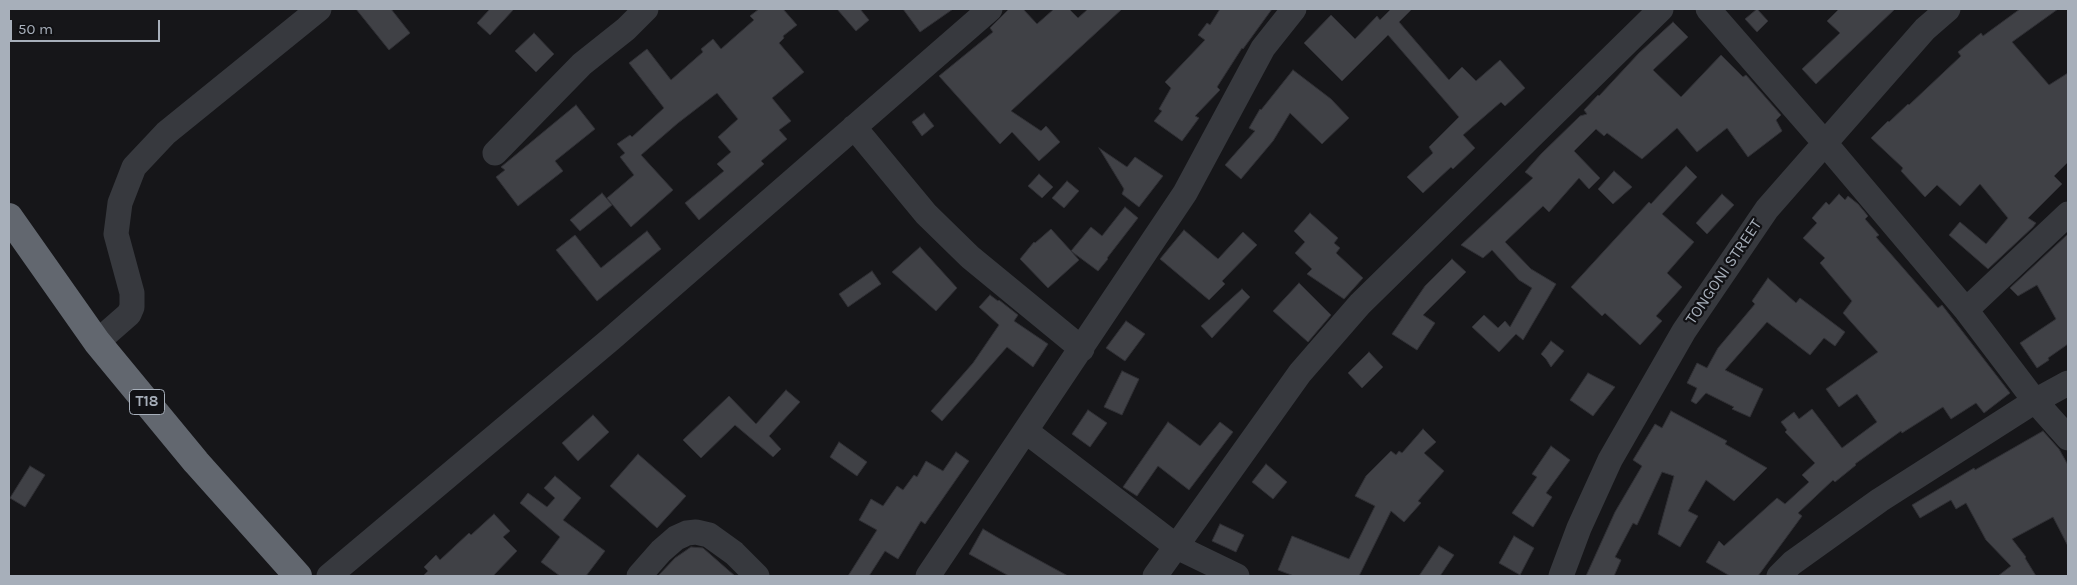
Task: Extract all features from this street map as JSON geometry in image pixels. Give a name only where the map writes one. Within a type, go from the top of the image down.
[{"type":"highway","name":"T18","points":[[9,217],[97,342],[196,462],[298,576]]},
{"type":"street","points":[[97,342],[129,314],[132,306],[132,293],[116,234],[120,203],[134,167],[166,133],[319,9]]},
{"type":"street","points":[[495,153],[582,64],[626,29],[646,9]]},
{"type":"street","points":[[329,576],[611,339],[990,9]]},
{"type":"street","points":[[928,576],[1186,193],[1263,48],[1294,9]]},
{"type":"street","points":[[1155,576],[1300,373],[1360,304],[1661,9]]},
{"type":"street","points":[[1708,9],[1824,142],[1966,310],[2035,401],[2068,438]]},
{"type":"street","name":"TONGONI STREET","points":[[1561,576],[1578,528],[1610,460],[1684,331],[1767,209],[1925,29],[1948,9]]},
{"type":"street","points":[[854,127],[926,214],[964,251],[1082,349]]},
{"type":"street","points":[[1966,310],[2068,214]]},
{"type":"street","points":[[1779,576],[1792,563],[1880,500],[2035,401],[2068,383]]},
{"type":"street","points":[[1026,432],[1177,547],[1237,576]]},
{"type":"street","points":[[639,576],[676,538],[687,533],[696,532],[709,535],[734,553],[757,576]]},
{"type":"building","points":[[356,9],[391,9],[410,33],[389,50]]},
{"type":"building","points":[[490,9],[514,9],[490,35],[477,23]]},
{"type":"building","points":[[759,9],[783,9],[797,25],[783,36],[784,38],[779,43],[804,72],[772,98],[791,121],[779,130],[787,139],[761,161],[764,164],[699,220],[685,203],[724,171],[717,164],[731,152],[718,137],[738,119],[717,93],[641,155],[673,190],[631,227],[607,198],[634,175],[620,157],[625,153],[617,144],[630,135],[632,137],[664,108],[629,63],[647,49],[671,80],[703,52],[701,49],[713,39],[721,49],[754,20],[750,16]]},
{"type":"building","points":[[837,9],[860,9],[869,20],[856,31]]},
{"type":"building","points":[[903,9],[953,9],[920,32]]},
{"type":"building","points":[[1009,9],[1023,9],[1037,24],[1054,9],[1069,9],[1078,18],[1088,9],[1122,9],[1011,111],[1041,131],[1046,126],[1060,142],[1039,161],[1012,132],[1000,144],[939,76],[993,32],[990,28]]},
{"type":"building","points":[[1220,9],[1272,9],[1242,48],[1217,87],[1220,90],[1195,116],[1199,118],[1182,141],[1154,121],[1162,111],[1159,109],[1171,88],[1165,82],[1205,40],[1198,35],[1207,23],[1210,25]]},
{"type":"building","points":[[1391,9],[1412,9],[1399,22],[1449,80],[1462,67],[1476,81],[1500,60],[1525,88],[1505,106],[1501,102],[1463,135],[1475,148],[1423,193],[1407,177],[1433,153],[1429,147],[1459,117],[1388,35],[1342,81],[1304,43],[1331,15],[1355,39],[1377,16],[1380,20]]},
{"type":"building","points":[[1757,9],[1768,21],[1757,32],[1745,19]]},
{"type":"building","points":[[1839,9],[1895,9],[1816,84],[1802,69],[1840,33],[1827,21]]},
{"type":"building","points":[[2020,9],[2058,9],[2012,42],[2049,85],[2068,73],[2068,162],[2054,176],[2062,184],[2028,218],[2036,223],[1988,269],[1949,235],[1960,222],[1986,244],[2008,218],[1980,184],[1960,206],[1937,185],[1925,197],[1901,171],[1903,168],[1871,138],[1961,56],[1958,52],[1981,33],[1983,36]]},
{"type":"building","points":[[1673,22],[1688,37],[1653,70],[1681,97],[1721,55],[1743,77],[1746,75],[1781,115],[1776,120],[1782,131],[1748,157],[1727,128],[1697,152],[1677,128],[1642,159],[1607,133],[1604,136],[1596,129],[1574,151],[1600,178],[1589,189],[1579,178],[1549,212],[1543,206],[1505,242],[1531,269],[1556,284],[1523,340],[1516,334],[1499,352],[1472,327],[1484,315],[1498,328],[1505,321],[1510,327],[1532,288],[1519,280],[1492,250],[1483,258],[1461,245],[1533,178],[1525,172],[1541,154],[1580,116],[1587,114],[1584,110],[1598,95],[1639,53]]},
{"type":"building","points":[[534,33],[554,54],[536,72],[515,51]]},
{"type":"building","points":[[1293,70],[1331,99],[1349,118],[1322,144],[1290,113],[1273,141],[1241,179],[1225,165],[1255,131],[1249,128],[1260,109]]},
{"type":"building","points":[[576,105],[595,129],[555,161],[563,171],[518,206],[496,177],[505,170],[501,167]]},
{"type":"building","points":[[924,113],[934,126],[922,136],[912,122]]},
{"type":"building","points":[[1099,148],[1127,167],[1135,157],[1163,176],[1139,207],[1122,194],[1124,189]]},
{"type":"building","points":[[1686,166],[1697,177],[1662,214],[1694,242],[1667,273],[1682,287],[1656,316],[1662,321],[1640,345],[1605,313],[1602,316],[1571,287],[1649,202],[1651,204]]},
{"type":"building","points":[[1614,171],[1632,187],[1613,204],[1598,189]]},
{"type":"building","points":[[1039,174],[1053,187],[1042,198],[1028,186]]},
{"type":"building","points":[[1067,181],[1079,191],[1064,208],[1052,198]]},
{"type":"building","points":[[602,193],[612,205],[580,231],[570,220]]},
{"type":"building","points":[[1722,194],[1734,205],[1707,234],[1696,223]]},
{"type":"building","points":[[1839,194],[1845,200],[1848,196],[1858,204],[1868,216],[1865,219],[1879,235],[1876,237],[1938,308],[1942,305],[2010,393],[1984,413],[1976,403],[1951,419],[1943,407],[1902,433],[1901,431],[1855,464],[1835,482],[1833,480],[1798,513],[1802,516],[1758,576],[1730,576],[1706,562],[1719,541],[1724,546],[1777,498],[1785,504],[1809,482],[1802,475],[1815,463],[1785,432],[1787,430],[1781,422],[1794,412],[1799,419],[1812,409],[1842,448],[1877,422],[1857,394],[1839,407],[1826,389],[1878,352],[1843,313],[1852,301],[1820,263],[1825,258],[1803,238],[1817,223],[1812,218],[1826,202],[1829,205]]},
{"type":"building","points":[[1125,207],[1138,218],[1098,271],[1071,251],[1091,227],[1102,236]]},
{"type":"building","points":[[1310,213],[1338,238],[1334,243],[1340,248],[1336,253],[1363,278],[1344,299],[1307,274],[1312,269],[1295,253],[1305,242],[1294,231]]},
{"type":"building","points":[[1051,229],[1079,260],[1048,288],[1020,259],[1034,242]]},
{"type":"building","points":[[1184,230],[1218,259],[1243,232],[1257,245],[1222,281],[1225,284],[1209,300],[1160,259]]},
{"type":"building","points":[[647,231],[661,249],[597,301],[556,250],[575,235],[601,268]]},
{"type":"building","points":[[2068,234],[2068,344],[2037,368],[2020,343],[2056,319],[2037,285],[2018,296],[2010,288]]},
{"type":"building","points":[[920,247],[957,288],[936,311],[892,272]]},
{"type":"building","points":[[1452,259],[1466,272],[1423,315],[1435,323],[1417,350],[1392,334],[1425,286]]},
{"type":"building","points":[[872,271],[881,284],[848,307],[839,294]]},
{"type":"building","points":[[1768,278],[1796,303],[1800,298],[1845,332],[1835,346],[1824,338],[1810,355],[1767,322],[1725,370],[1763,389],[1750,417],[1732,409],[1734,407],[1706,393],[1696,404],[1691,401],[1697,388],[1687,383],[1697,363],[1707,368],[1718,348],[1755,304],[1752,301]]},
{"type":"building","points":[[1299,283],[1331,315],[1308,342],[1273,311]]},
{"type":"building","points":[[1242,289],[1250,297],[1212,338],[1201,326]]},
{"type":"building","points":[[990,295],[1018,315],[1014,321],[1048,344],[1033,367],[1007,347],[942,421],[931,411],[973,363],[999,325],[979,307]]},
{"type":"building","points":[[1126,321],[1145,334],[1125,361],[1106,348]]},
{"type":"building","points":[[1551,341],[1564,351],[1551,367],[1541,354]]},
{"type":"building","points":[[1369,352],[1383,367],[1362,388],[1348,373]]},
{"type":"building","points":[[1122,371],[1139,379],[1122,415],[1104,407]]},
{"type":"building","points":[[1588,373],[1615,387],[1593,416],[1570,400]]},
{"type":"building","points":[[786,390],[800,402],[769,436],[781,449],[773,457],[735,425],[701,458],[683,440],[729,396],[756,424]]},
{"type":"building","points":[[1088,410],[1107,423],[1090,447],[1072,434]]},
{"type":"building","points":[[1671,411],[1727,441],[1725,444],[1767,468],[1734,501],[1706,480],[1688,511],[1698,516],[1680,547],[1658,534],[1674,476],[1662,472],[1637,525],[1633,523],[1615,557],[1621,560],[1614,576],[1586,576],[1615,512],[1642,466],[1633,460],[1655,424],[1662,428]]},
{"type":"building","points":[[593,415],[609,432],[578,461],[562,443]]},
{"type":"building","points":[[1168,422],[1200,446],[1220,422],[1233,432],[1189,490],[1158,466],[1137,496],[1123,487]]},
{"type":"building","points":[[1423,429],[1436,442],[1424,453],[1444,471],[1418,501],[1421,503],[1404,522],[1391,511],[1359,576],[1294,576],[1278,570],[1292,536],[1349,559],[1375,506],[1355,496],[1366,476],[1391,451],[1396,455],[1399,451],[1402,453]]},
{"type":"building","points":[[2043,431],[2059,449],[2068,465],[2068,546],[2053,517],[2012,539],[2026,557],[2036,576],[1998,576],[2011,566],[1986,540],[1966,503],[1956,509],[1951,500],[1920,518],[1912,505],[1974,468],[1975,470]]},
{"type":"building","points":[[839,442],[867,462],[857,476],[830,457]]},
{"type":"building","points":[[1551,446],[1570,460],[1546,493],[1552,497],[1533,527],[1512,513],[1537,477],[1532,474]]},
{"type":"building","points":[[956,452],[969,461],[925,524],[921,521],[898,559],[885,551],[869,576],[848,576],[877,530],[859,520],[871,499],[883,506],[897,486],[903,490],[914,475],[917,477],[926,461],[943,471]]},
{"type":"building","points":[[638,454],[686,496],[657,528],[610,486]]},
{"type":"building","points":[[1266,464],[1287,482],[1273,499],[1252,482]]},
{"type":"building","points":[[30,466],[45,475],[25,507],[10,498]]},
{"type":"building","points":[[555,476],[581,498],[563,520],[605,551],[586,576],[560,576],[541,562],[560,537],[520,503],[528,493],[547,507],[555,498],[544,488]]},
{"type":"building","points":[[494,514],[510,531],[503,537],[517,551],[493,576],[423,576],[428,571],[424,567],[436,555],[440,560],[469,533],[471,535]]},
{"type":"building","points":[[1220,524],[1244,535],[1236,552],[1212,541]]},
{"type":"building","points":[[983,529],[1068,576],[1009,576],[969,554]]},
{"type":"building","points":[[1514,536],[1534,548],[1520,575],[1499,563]]},
{"type":"building","points":[[1439,546],[1454,555],[1440,576],[1419,576]]},
{"type":"building","points":[[691,547],[703,548],[735,576],[658,576],[675,558]]}]
